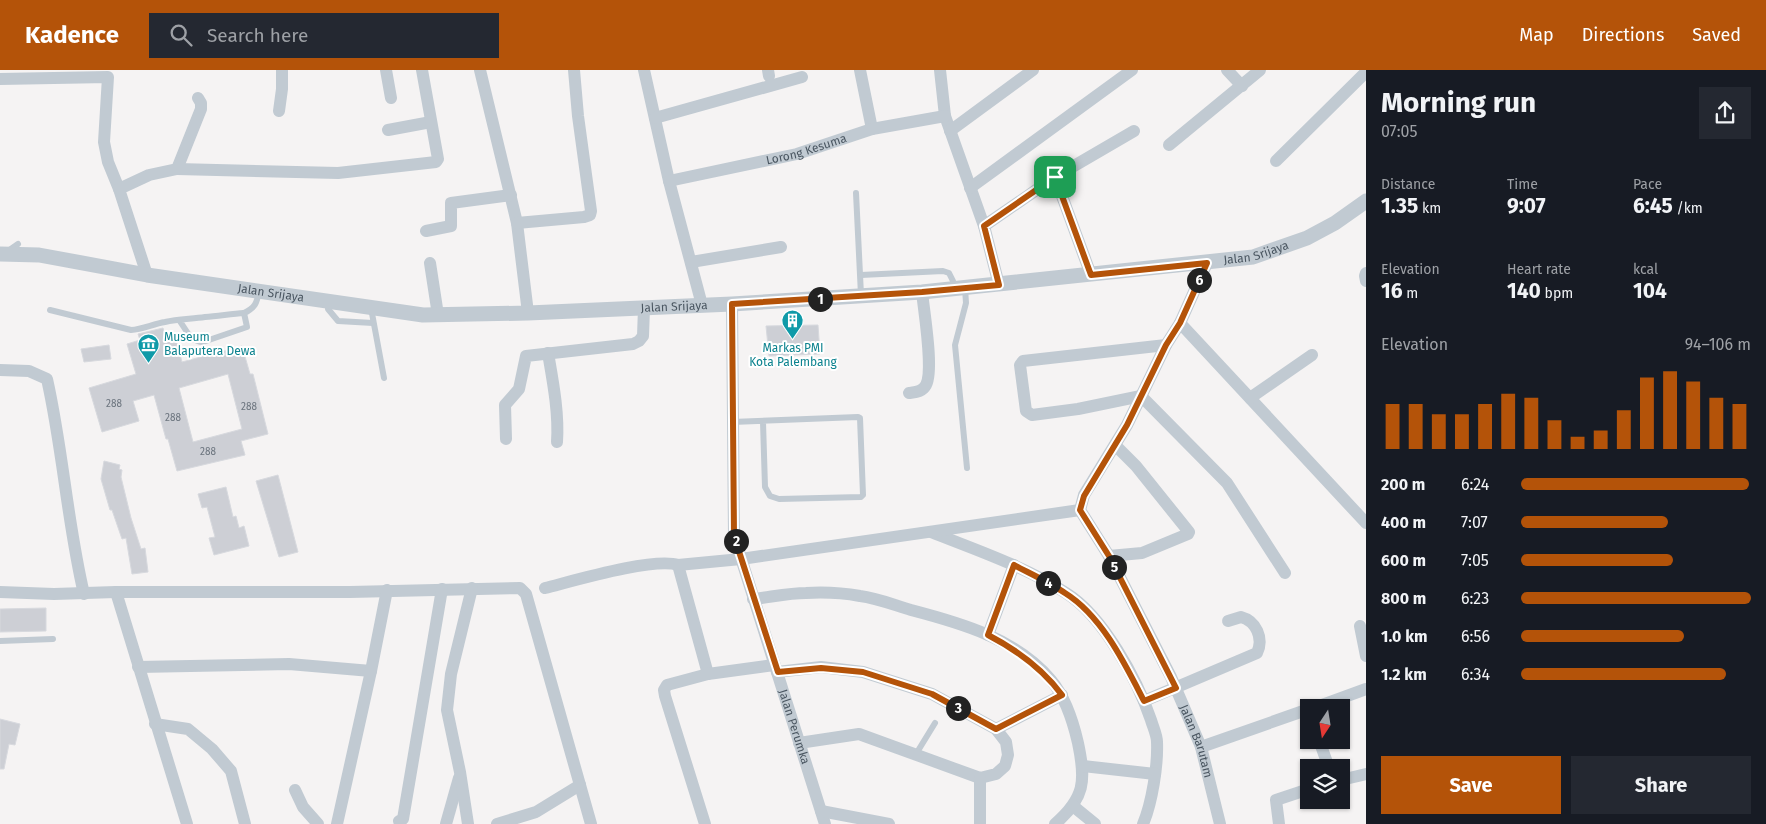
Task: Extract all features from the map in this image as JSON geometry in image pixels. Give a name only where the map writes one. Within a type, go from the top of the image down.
[{"type":"street","points":[[279,111],[282,70]]},
{"type":"street","points":[[386,70],[391,98]]},
{"type":"street","points":[[119,189],[149,175],[177,169],[330,173],[436,162],[438,159],[422,70]]},
{"type":"street","points":[[480,70],[517,223],[528,313]]},
{"type":"street","points":[[517,223],[584,218],[590,215],[592,211],[578,116],[574,70]]},
{"type":"street","points":[[644,70],[669,181],[702,305]]},
{"type":"street","points":[[860,70],[872,129]]},
{"type":"street","points":[[940,70],[944,116],[984,226],[999,285]]},
{"type":"street","points":[[950,131],[1033,70]]},
{"type":"street","points":[[970,188],[1132,70]]},
{"type":"street","points":[[1227,70],[1242,86]]},
{"type":"street","points":[[1170,145],[1260,70]]},
{"type":"street","points":[[1276,161],[1366,72]]},
{"type":"street","points":[[0,79],[32,74],[108,77],[104,142],[108,162],[119,189],[147,275]]},
{"type":"street","points":[[655,118],[802,77]]},
{"type":"street","points":[[177,169],[201,109],[201,103],[198,98]]},
{"type":"street","name":"Lorong Kesuma","points":[[669,181],[796,154],[872,129],[944,116]]},
{"type":"street","points":[[388,130],[431,122]]},
{"type":"street","points":[[984,226],[1055,177],[1134,130]]},
{"type":"street","points":[[1055,177],[1091,275]]},
{"type":"street","points":[[426,231],[451,226],[451,204],[511,195]]},
{"type":"street","name":"Jalan Srijaya","points":[[1,254],[39,255],[147,275],[423,315],[528,313],[732,304],[922,292],[1253,257],[1307,238],[1335,223],[1366,202]]},
{"type":"street","points":[[691,262],[781,247]]},
{"type":"street","points":[[430,263],[438,315]]},
{"type":"street","points":[[544,588],[659,563],[678,565],[741,559],[1080,510],[1084,496],[1127,425],[1166,345],[1180,323],[1207,263]]},
{"type":"street","points":[[1366,273],[1366,281]]},
{"type":"street","points":[[909,393],[919,392],[925,388],[929,374],[922,292]]},
{"type":"street","name":"Jalan Perumka","points":[[732,304],[734,536],[825,824]]},
{"type":"street","points":[[506,438],[505,406],[521,386],[526,356],[632,344],[639,341],[643,336],[644,308]]},
{"type":"street","points":[[1180,323],[1366,523]]},
{"type":"street","points":[[1141,396],[1078,410],[1028,414],[1026,412],[1020,365],[1023,362],[1166,345]]},
{"type":"street","points":[[548,353],[556,416],[557,442]]},
{"type":"street","points":[[1250,398],[1312,355]]},
{"type":"street","points":[[0,370],[29,370],[47,378],[58,434],[72,536],[84,594]]},
{"type":"street","points":[[1141,396],[1227,482],[1285,573]]},
{"type":"street","points":[[1109,556],[1142,553],[1189,532],[1136,466],[1114,445]]},
{"type":"street","name":"Jalan Barutam","points":[[1080,510],[1109,556],[1176,688],[1201,746],[1220,824]]},
{"type":"street","points":[[930,532],[1014,565],[1067,594],[1094,618],[1119,653],[1144,701],[1157,741],[1152,794],[1143,824]]},
{"type":"street","points":[[678,565],[708,674]]},
{"type":"street","points":[[988,635],[1014,565]]},
{"type":"street","points":[[468,824],[460,772],[447,710],[450,674],[472,588]]},
{"type":"street","points":[[0,592],[84,594],[116,592],[520,588],[526,594],[591,824]]},
{"type":"street","points":[[399,820],[403,819],[442,589]]},
{"type":"street","points":[[337,824],[371,671],[386,590]]},
{"type":"street","points":[[116,592],[187,824]]},
{"type":"street","points":[[753,599],[807,592],[860,596],[943,618],[988,635],[1010,646],[1032,662],[1051,680],[1062,695],[1076,735],[1083,766],[1080,795],[1073,806],[1055,824]]},
{"type":"street","points":[[1144,701],[1257,653],[1260,642],[1253,622],[1241,617],[1228,621]]},
{"type":"street","points":[[1360,626],[1366,656]]},
{"type":"street","points":[[138,667],[289,664],[371,671]]},
{"type":"street","points":[[706,824],[664,690],[667,685],[708,674],[821,668],[863,672],[932,694],[996,729],[1006,742],[1008,755],[1005,766],[996,774],[980,778],[858,734],[799,743]]},
{"type":"street","points":[[1339,699],[1366,689]]},
{"type":"street","points":[[996,729],[1062,695]]},
{"type":"street","points":[[1201,746],[1300,713]]},
{"type":"street","points":[[155,724],[188,729],[212,748],[231,771],[245,824]]},
{"type":"street","points":[[1083,766],[1155,774]]},
{"type":"street","points":[[446,824],[460,772]]},
{"type":"street","points":[[1350,778],[1366,774]]},
{"type":"street","points":[[980,778],[980,824]]},
{"type":"street","points":[[498,824],[536,812],[580,785]]},
{"type":"street","points":[[294,790],[303,807],[318,824]]},
{"type":"street","points":[[1279,824],[1276,800],[1300,792]]},
{"type":"street","points":[[1073,806],[1095,824]]},
{"type":"street","points":[[821,811],[889,824]]},
{"type":"lane","points":[[856,193],[861,296]]},
{"type":"lane","points":[[1,254],[18,244]]},
{"type":"lane","points":[[861,275],[943,271],[949,273],[959,289],[966,303],[955,345],[967,468]]},
{"type":"lane","points":[[50,310],[131,330],[143,329],[164,322],[244,313],[252,309],[256,304],[260,291]]},
{"type":"lane","points":[[328,302],[328,309],[338,320],[374,323]]},
{"type":"lane","points":[[371,308],[384,378]]},
{"type":"lane","points":[[179,320],[195,341],[203,342],[246,328],[244,313]]},
{"type":"lane","points":[[732,422],[763,422],[854,416],[860,418],[864,495],[861,497],[779,499],[770,496],[765,487],[763,422]]},
{"type":"lane","points":[[0,641],[52,639]]},
{"type":"lane","points":[[916,754],[935,723]]},
{"type":"building","name":"Markas PMI Kota Palembang","points":[[818,325],[820,354],[769,356],[766,326]]},
{"type":"building","points":[[163,328],[165,335],[174,332],[182,362],[242,346],[250,374],[253,374],[268,434],[241,441],[245,455],[177,471],[154,395],[133,401],[139,421],[102,432],[89,388],[136,374],[127,344],[140,340],[138,334]],"holes":[[[228,374],[242,429],[193,442],[179,388]]]},
{"type":"building","points":[[109,345],[111,359],[84,362],[81,349]]},
{"type":"building","points":[[104,461],[120,465],[119,469],[122,470],[121,477],[131,518],[141,549],[145,548],[148,572],[132,574],[126,538],[122,539],[112,510],[110,510],[101,479]]},
{"type":"building","points":[[278,475],[298,552],[279,557],[256,481]]},
{"type":"building","points":[[226,487],[233,517],[236,516],[239,528],[244,526],[249,546],[214,555],[209,538],[215,537],[207,507],[202,508],[198,494]]},
{"type":"building","points":[[46,608],[46,631],[0,632],[0,609]]},
{"type":"building","points":[[0,719],[20,724],[15,745],[9,744],[4,769],[0,769]]},
{"type":"place","name":"Markas PMI Kota Palembang","points":[[793,340]]},
{"type":"place","name":"Museum Balaputera Dewa","points":[[148,363]]},
{"type":"route","points":[[1055,177],[1091,275],[1207,263],[1180,323],[1166,345],[1127,425],[1084,496],[1080,510],[1109,556],[1176,688],[1144,701],[1119,653],[1094,618],[1067,594],[1014,565],[988,635],[1010,646],[1032,662],[1051,680],[1062,695],[996,729],[932,694],[863,672],[821,668],[778,672],[774,665],[734,536],[732,304],[922,292],[999,285],[984,226],[1055,177]]}]
